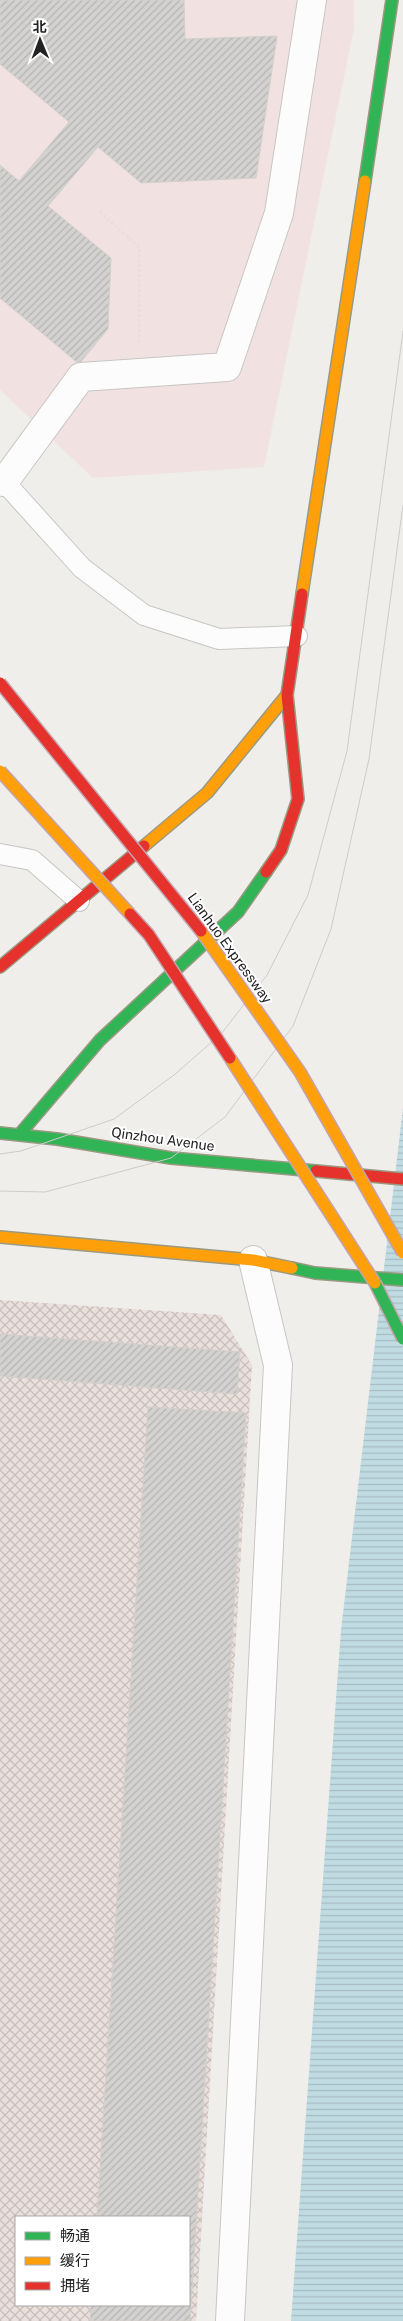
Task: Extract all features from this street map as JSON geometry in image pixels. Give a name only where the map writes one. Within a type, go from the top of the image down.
[{"type":"main road","points":[[19,1135],[100,1040],[238,912],[281,850],[298,799],[287,694],[392,0]]},
{"type":"main road","name":"Lianhuo Expressway","points":[[0,683],[190,915],[300,1072],[403,1253]]},
{"type":"main road","points":[[0,967],[207,793],[287,694]]},
{"type":"main road","points":[[0,771],[150,935],[373,1278],[403,1339]]},
{"type":"main road","name":"Qinzhou Avenue","points":[[0,1133],[171,1158],[403,1179]]},
{"type":"main road","points":[[0,1236],[253,1260],[315,1273],[403,1280]]},
{"type":"street","points":[[2,479],[81,377],[227,367],[279,212],[312,0]]},
{"type":"street","points":[[230,2321],[278,1365],[253,1260]]},
{"type":"lane","points":[[2,479],[82,568],[144,615],[219,639],[297,636]]},
{"type":"lane","points":[[0,854],[32,860],[79,901]]},
{"type":"path","points":[[100,212],[139,247],[139,373]]},
{"type":"shaded area","points":[[0,0],[354,0],[354,28],[264,467],[93,478],[0,390]]},
{"type":"shaded area","points":[[0,1300],[221,1315],[252,1365],[196,2321],[0,2321]]},
{"type":"water","points":[[403,1108],[403,2321],[291,2321],[341,1630]]},
{"type":"building","points":[[0,0],[184,0],[185,39],[277,36],[256,178],[141,183],[98,147],[48,206],[111,258],[108,329],[79,364],[0,298],[0,165],[19,181],[69,122],[0,64]]},
{"type":"building","points":[[0,1334],[240,1352],[237,1394],[0,1376]]},
{"type":"building","points":[[148,1407],[246,1413],[190,2321],[90,2321],[91,2306],[190,2306],[190,2216],[97,2216]]},
{"type":"tram line","points":[[0,1154],[21,1151],[114,1119],[174,1075],[221,1034],[267,975],[308,895],[347,751],[403,331]]},
{"type":"tram line","points":[[0,1191],[45,1192],[171,1158],[225,1117],[293,1026],[331,929],[369,759],[403,505]]},
{"type":"traffic: fast","points":[[365,181],[392,0]]},
{"type":"traffic: fast","points":[[19,1135],[100,1040],[238,912],[266,872]]},
{"type":"traffic: fast","points":[[0,1133],[57,1139],[171,1158],[316,1171]]},
{"type":"traffic: fast","points":[[292,1268],[315,1273],[403,1280]]},
{"type":"traffic: fast","points":[[375,1283],[403,1339]]},
{"type":"traffic: slow","points":[[302,594],[365,181]]},
{"type":"traffic: slow","points":[[144,846],[207,793],[287,695]]},
{"type":"traffic: slow","points":[[0,771],[130,914]]},
{"type":"traffic: slow","points":[[201,931],[300,1072],[403,1253]]},
{"type":"traffic: slow","points":[[230,1058],[375,1283]]},
{"type":"traffic: slow","points":[[0,1237],[253,1260],[292,1268]]},
{"type":"traffic: jam","points":[[266,872],[281,850],[298,799],[287,695],[302,594]]},
{"type":"traffic: jam","points":[[0,683],[201,931]]},
{"type":"traffic: jam","points":[[0,967],[144,846]]},
{"type":"traffic: jam","points":[[130,914],[149,935],[230,1058]]},
{"type":"traffic: jam","points":[[316,1171],[403,1179]]}]
